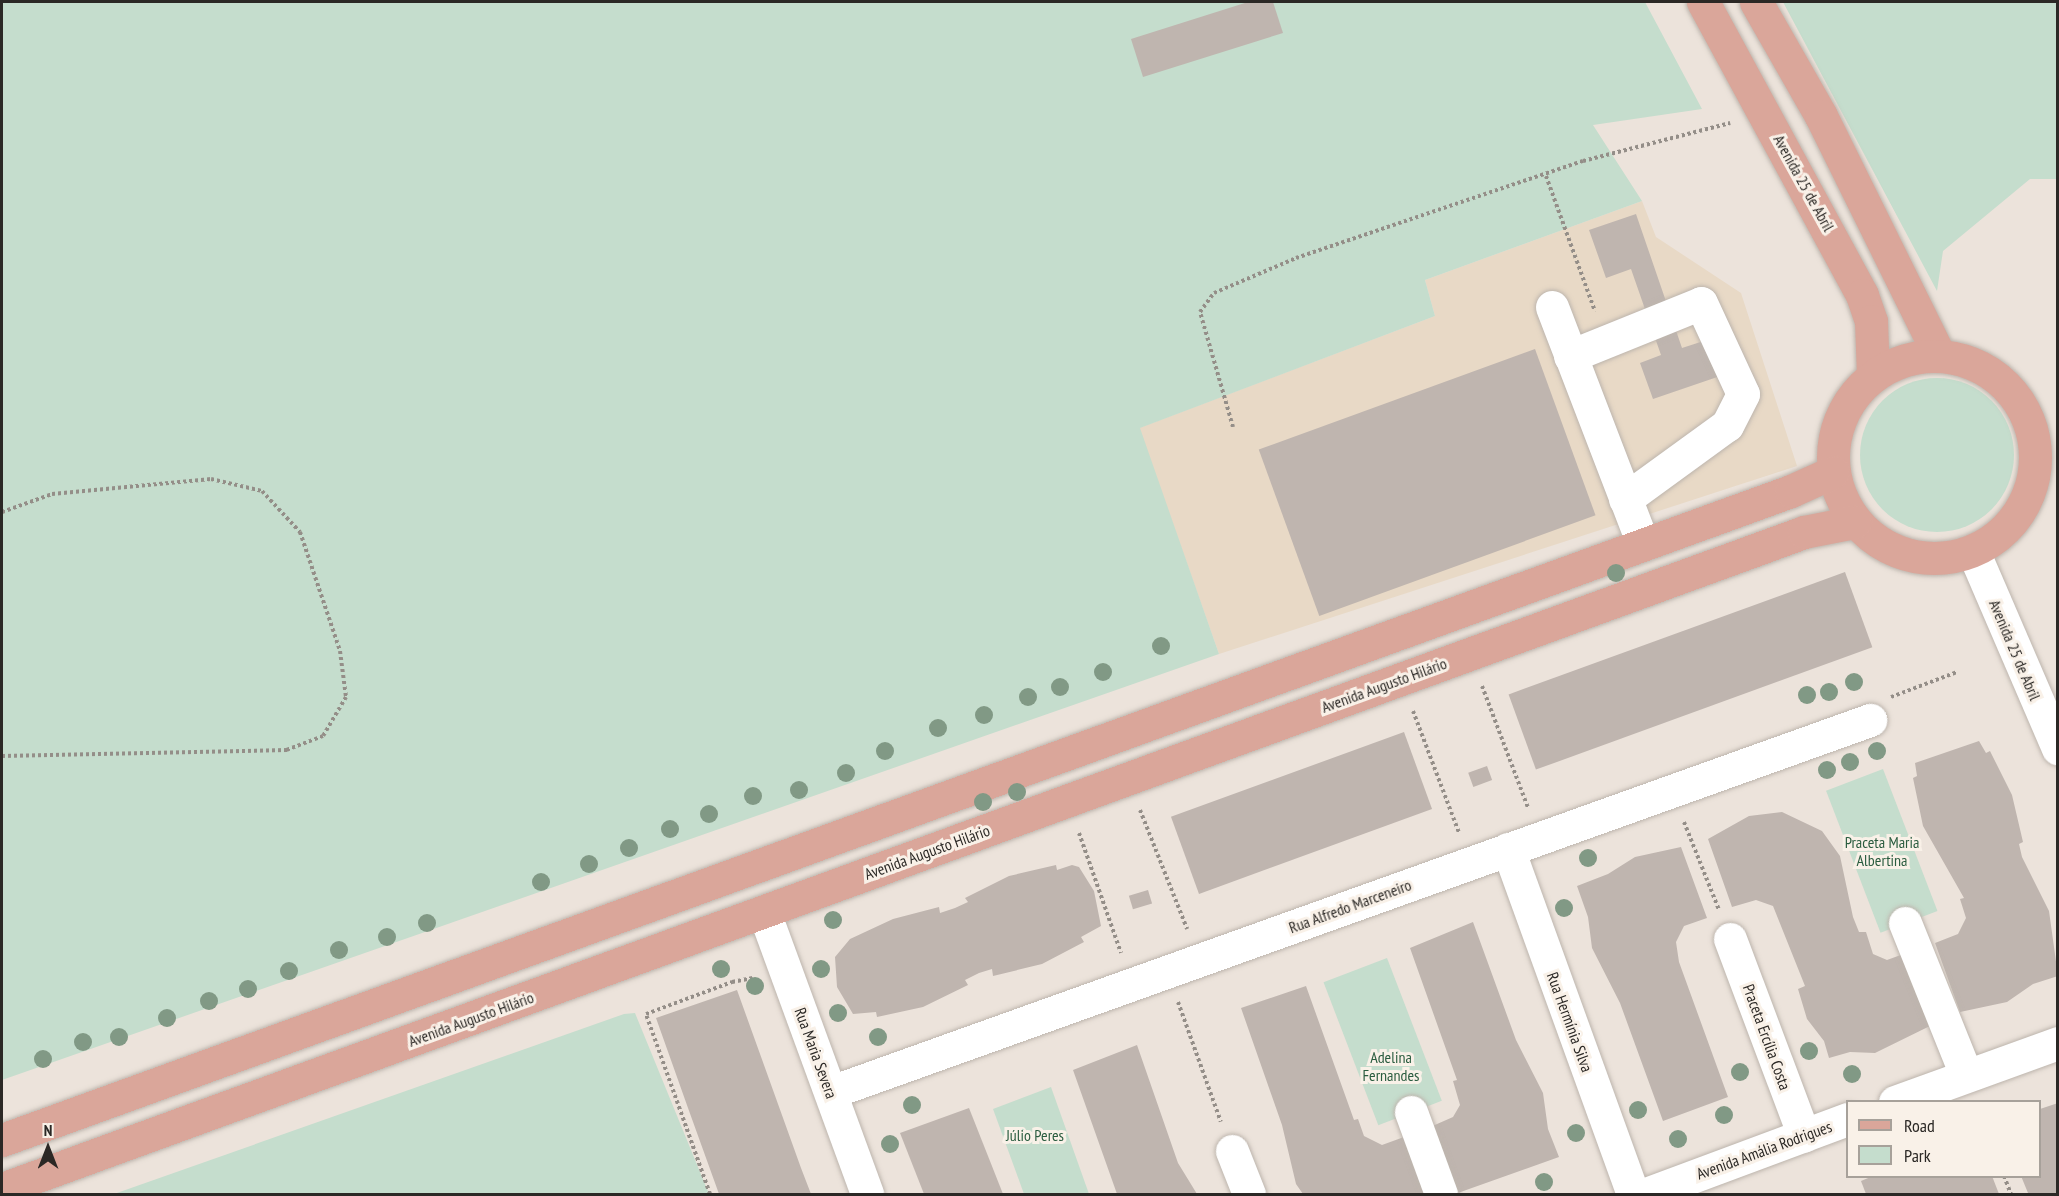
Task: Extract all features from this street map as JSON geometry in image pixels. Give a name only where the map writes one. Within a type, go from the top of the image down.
[{"type":"main road","name":"Avenida 25 de Abril","points":[[1703,2],[1766,114],[1862,295],[1871,321],[1873,375]]},
{"type":"main road","points":[[1756,2],[1821,116],[1939,355]]},
{"type":"main road","points":[[1939,355],[1973,362],[2002,380],[2024,407],[2035,440],[2035,474],[2024,506],[2002,533],[1973,551],[1941,558],[1910,556],[1880,543],[1856,522],[1841,499],[1833,472],[1833,444],[1839,418],[1853,394],[1873,375],[1904,359],[1939,355]]},
{"type":"main road","points":[[2,1140],[1643,544],[1833,472]]},
{"type":"main road","name":"Avenida Augusto Hilário","points":[[2,1189],[1803,532],[1856,522]]},
{"type":"street","points":[[1570,356],[1701,303],[1743,394],[1726,424],[1620,486]]},
{"type":"street","points":[[1552,307],[1643,544]]},
{"type":"street","name":"Avenida 25 de Abril","points":[[1973,551],[2058,748]]},
{"type":"street","name":"Rua Alfredo Marceneiro","points":[[831,1092],[1672,790],[1874,710]]},
{"type":"street","name":"Rua Hermínia Silva","points":[[1508,849],[1633,1194]]},
{"type":"street","name":"Rua Maria Severa","points":[[764,912],[867,1194]]},
{"type":"street","points":[[1905,923],[1966,1075]]},
{"type":"street","name":"Praceta Ercília Costa","points":[[1730,939],[1803,1136]]},
{"type":"street","points":[[1898,1100],[2058,1043]]},
{"type":"street","points":[[1411,1112],[1441,1194]]},
{"type":"street","name":"Avenida Amália Rodrigues","points":[[1646,1194],[1846,1120]]},
{"type":"street","points":[[1232,1150],[1249,1194]]},
{"type":"path","points":[[1233,427],[1200,312],[1214,293],[1296,258],[1546,176],[1583,161],[1766,114]]},
{"type":"path","points":[[1546,176],[1606,342]]},
{"type":"path","points":[[2,512],[52,494],[211,479],[262,491],[300,532],[340,651],[346,697],[323,736],[287,750],[2,756]]},
{"type":"path","points":[[1470,654],[1539,838]]},
{"type":"path","points":[[1874,710],[1957,672]]},
{"type":"path","points":[[1402,679],[1470,862]]},
{"type":"path","points":[[1127,779],[1200,961]]},
{"type":"path","points":[[1672,790],[1730,939]]},
{"type":"path","points":[[1067,801],[1132,985]]},
{"type":"path","points":[[710,1194],[646,1014],[732,982],[786,973]]},
{"type":"path","points":[[1167,973],[1232,1150]]},
{"type":"path","points":[[2005,1178],[2011,1194]]},
{"type":"shaded area","points":[[1642,201],[1656,237],[1741,293],[1797,466],[1219,654],[1139,428],[1435,316],[1425,280]]},
{"type":"green space","points":[[2,2],[1645,2],[1702,109],[1593,125],[1642,201],[1425,280],[1435,316],[1140,428],[1219,654],[2,1080]]},
{"type":"green space","points":[[1783,2],[2057,2],[2057,179],[2030,179],[1943,251],[1937,291]]},
{"type":"green space","points":[[1937,378],[1966,384],[1980,391],[1991,401],[2001,412],[2008,426],[2014,455],[2008,484],[2001,498],[1991,509],[1980,519],[1966,526],[1937,532],[1908,526],[1894,519],[1883,509],[1873,498],[1866,484],[1860,455],[1866,426],[1873,412],[1883,401],[1894,391],[1908,384]]},
{"type":"green space","name":"Praceta Maria Albertina","points":[[1883,769],[1937,911],[1881,933],[1826,791]]},
{"type":"green space","name":"Adelina Fernandes","points":[[1387,958],[1442,1101],[1378,1125],[1324,982]]},
{"type":"green space","points":[[635,1013],[709,1194],[114,1194],[624,1014]]},
{"type":"green space","name":"Júlio Peres","points":[[1051,1087],[1089,1194],[1024,1194],[993,1109]]},
{"type":"building","points":[[1248,2],[1273,2],[1283,33],[1143,77],[1131,39]]},
{"type":"building","points":[[1636,214],[1682,348],[1716,337],[1729,373],[1653,399],[1640,363],[1661,355],[1631,269],[1606,278],[1589,230]]},
{"type":"building","points":[[1535,349],[1596,515],[1319,616],[1259,450]]},
{"type":"building","points":[[1845,572],[1872,647],[1536,770],[1509,694]]},
{"type":"building","points":[[1404,732],[1432,809],[1199,894],[1171,817]]},
{"type":"building","points":[[1979,741],[1986,753],[1990,751],[2012,795],[2023,842],[2019,844],[2022,857],[2049,911],[2058,976],[2033,984],[2007,1002],[1960,1012],[1935,943],[1958,934],[1966,918],[1960,899],[1964,898],[1923,826],[1913,778],[1917,776],[1915,763]]},
{"type":"building","points":[[1487,766],[1492,780],[1473,787],[1468,773]]},
{"type":"building","points":[[1782,812],[1822,831],[1840,856],[1853,917],[1859,932],[1866,932],[1873,954],[1887,960],[1909,952],[1934,1024],[1875,1053],[1850,1052],[1829,1058],[1824,1041],[1807,1019],[1798,989],[1805,986],[1773,906],[1756,900],[1732,907],[1708,839],[1749,816]]},
{"type":"building","points":[[1681,847],[1707,918],[1684,926],[1676,942],[1679,962],[1728,1097],[1663,1121],[1620,1003],[1592,948],[1588,917],[1577,886],[1608,874],[1635,857]]},
{"type":"building","points":[[1056,865],[1057,870],[1072,865],[1079,867],[1094,891],[1101,926],[1081,937],[1084,942],[1042,964],[993,976],[992,969],[979,973],[965,980],[968,985],[923,1007],[877,1017],[876,1012],[853,1014],[837,987],[835,957],[850,939],[893,919],[939,907],[940,913],[955,908],[968,902],[965,898],[1009,876]]},
{"type":"building","points":[[1148,890],[1152,903],[1133,909],[1129,896]]},
{"type":"building","points":[[1473,922],[1516,1040],[1543,1093],[1548,1129],[1559,1157],[1455,1194],[1428,1128],[1453,1117],[1460,1105],[1453,1081],[1457,1080],[1410,948]]},
{"type":"building","points":[[1306,986],[1354,1120],[1358,1119],[1364,1136],[1382,1145],[1404,1137],[1425,1194],[1303,1194],[1296,1184],[1282,1125],[1241,1008]]},
{"type":"building","points":[[737,990],[811,1194],[719,1194],[656,1018]]},
{"type":"building","points":[[1137,1045],[1178,1163],[1197,1194],[1117,1194],[1073,1070]]},
{"type":"building","points":[[2058,1103],[2058,1194],[2028,1193],[2022,1178],[2041,1178],[2041,1109]]},
{"type":"building","points":[[969,1108],[1003,1194],[924,1194],[900,1133]]},
{"type":"building","points":[[1868,1178],[1993,1178],[1999,1194],[1866,1194],[1861,1181]]}]
